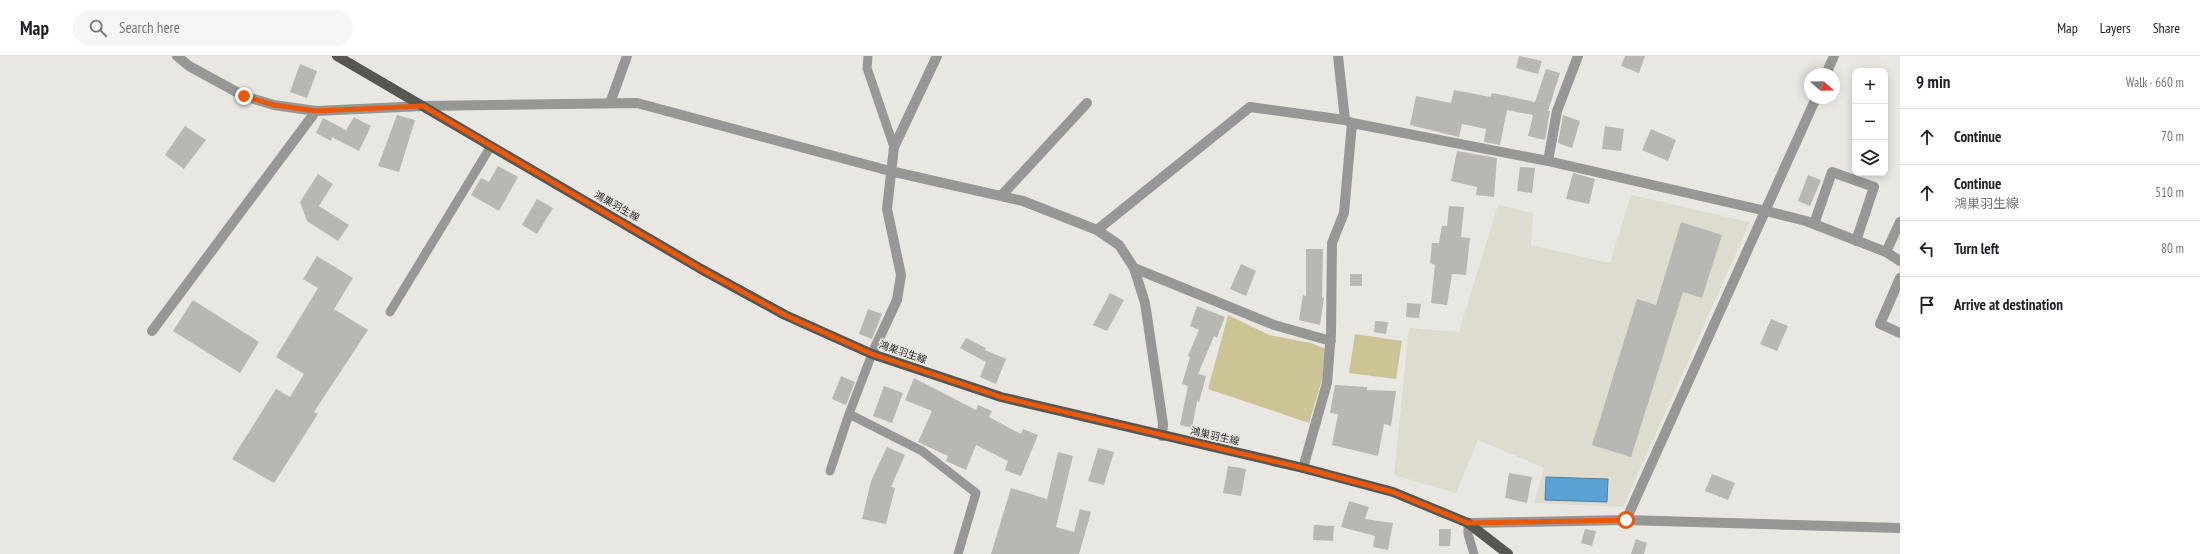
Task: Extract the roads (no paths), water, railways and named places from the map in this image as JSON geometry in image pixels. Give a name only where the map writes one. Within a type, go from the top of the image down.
[{"type":"main road","name":"鴻巣羽生線","points":[[337,56],[701,269],[785,315],[872,354],[1001,397],[1303,468],[1393,492],[1468,523],[1508,554]]},
{"type":"street","points":[[177,56],[189,66],[244,96],[274,105],[316,111],[423,106],[637,103],[890,171],[1023,200],[1097,230],[1119,245],[1134,268],[1145,303],[1163,424],[1162,436]]},
{"type":"street","points":[[610,103],[627,56]]},
{"type":"street","points":[[872,354],[897,300],[901,275],[887,209],[890,171],[894,147],[937,56]]},
{"type":"street","points":[[1303,468],[1327,383],[1331,341],[1332,243],[1344,213],[1348,121],[1338,56]]},
{"type":"street","points":[[1548,161],[1557,111],[1578,56]]},
{"type":"street","points":[[1829,68],[1834,56]]},
{"type":"street","points":[[1001,196],[1087,103]]},
{"type":"street","points":[[1626,520],[1813,104]]},
{"type":"street","points":[[1097,230],[1250,107],[1348,121],[1548,161],[1766,211],[1814,224],[1886,252],[1900,261]]},
{"type":"street","points":[[152,331],[316,111]]},
{"type":"street","points":[[1814,224],[1832,172],[1874,187],[1856,241]]},
{"type":"street","points":[[1886,252],[1900,222]]},
{"type":"street","points":[[1134,268],[1274,325],[1331,341]]},
{"type":"street","points":[[1900,278],[1880,324],[1900,333]]},
{"type":"street","points":[[1468,523],[1626,520],[1900,528]]},
{"type":"lane","points":[[868,56],[868,68],[894,147]]},
{"type":"lane","points":[[390,312],[491,146]]},
{"type":"lane","points":[[830,471],[849,414],[872,354]]},
{"type":"lane","points":[[849,414],[922,451],[976,493],[958,554]]},
{"type":"lane","points":[[1468,523],[1468,534],[1474,554]]},
{"type":"water","points":[[1546,477],[1608,479],[1607,502],[1545,500]]}]
